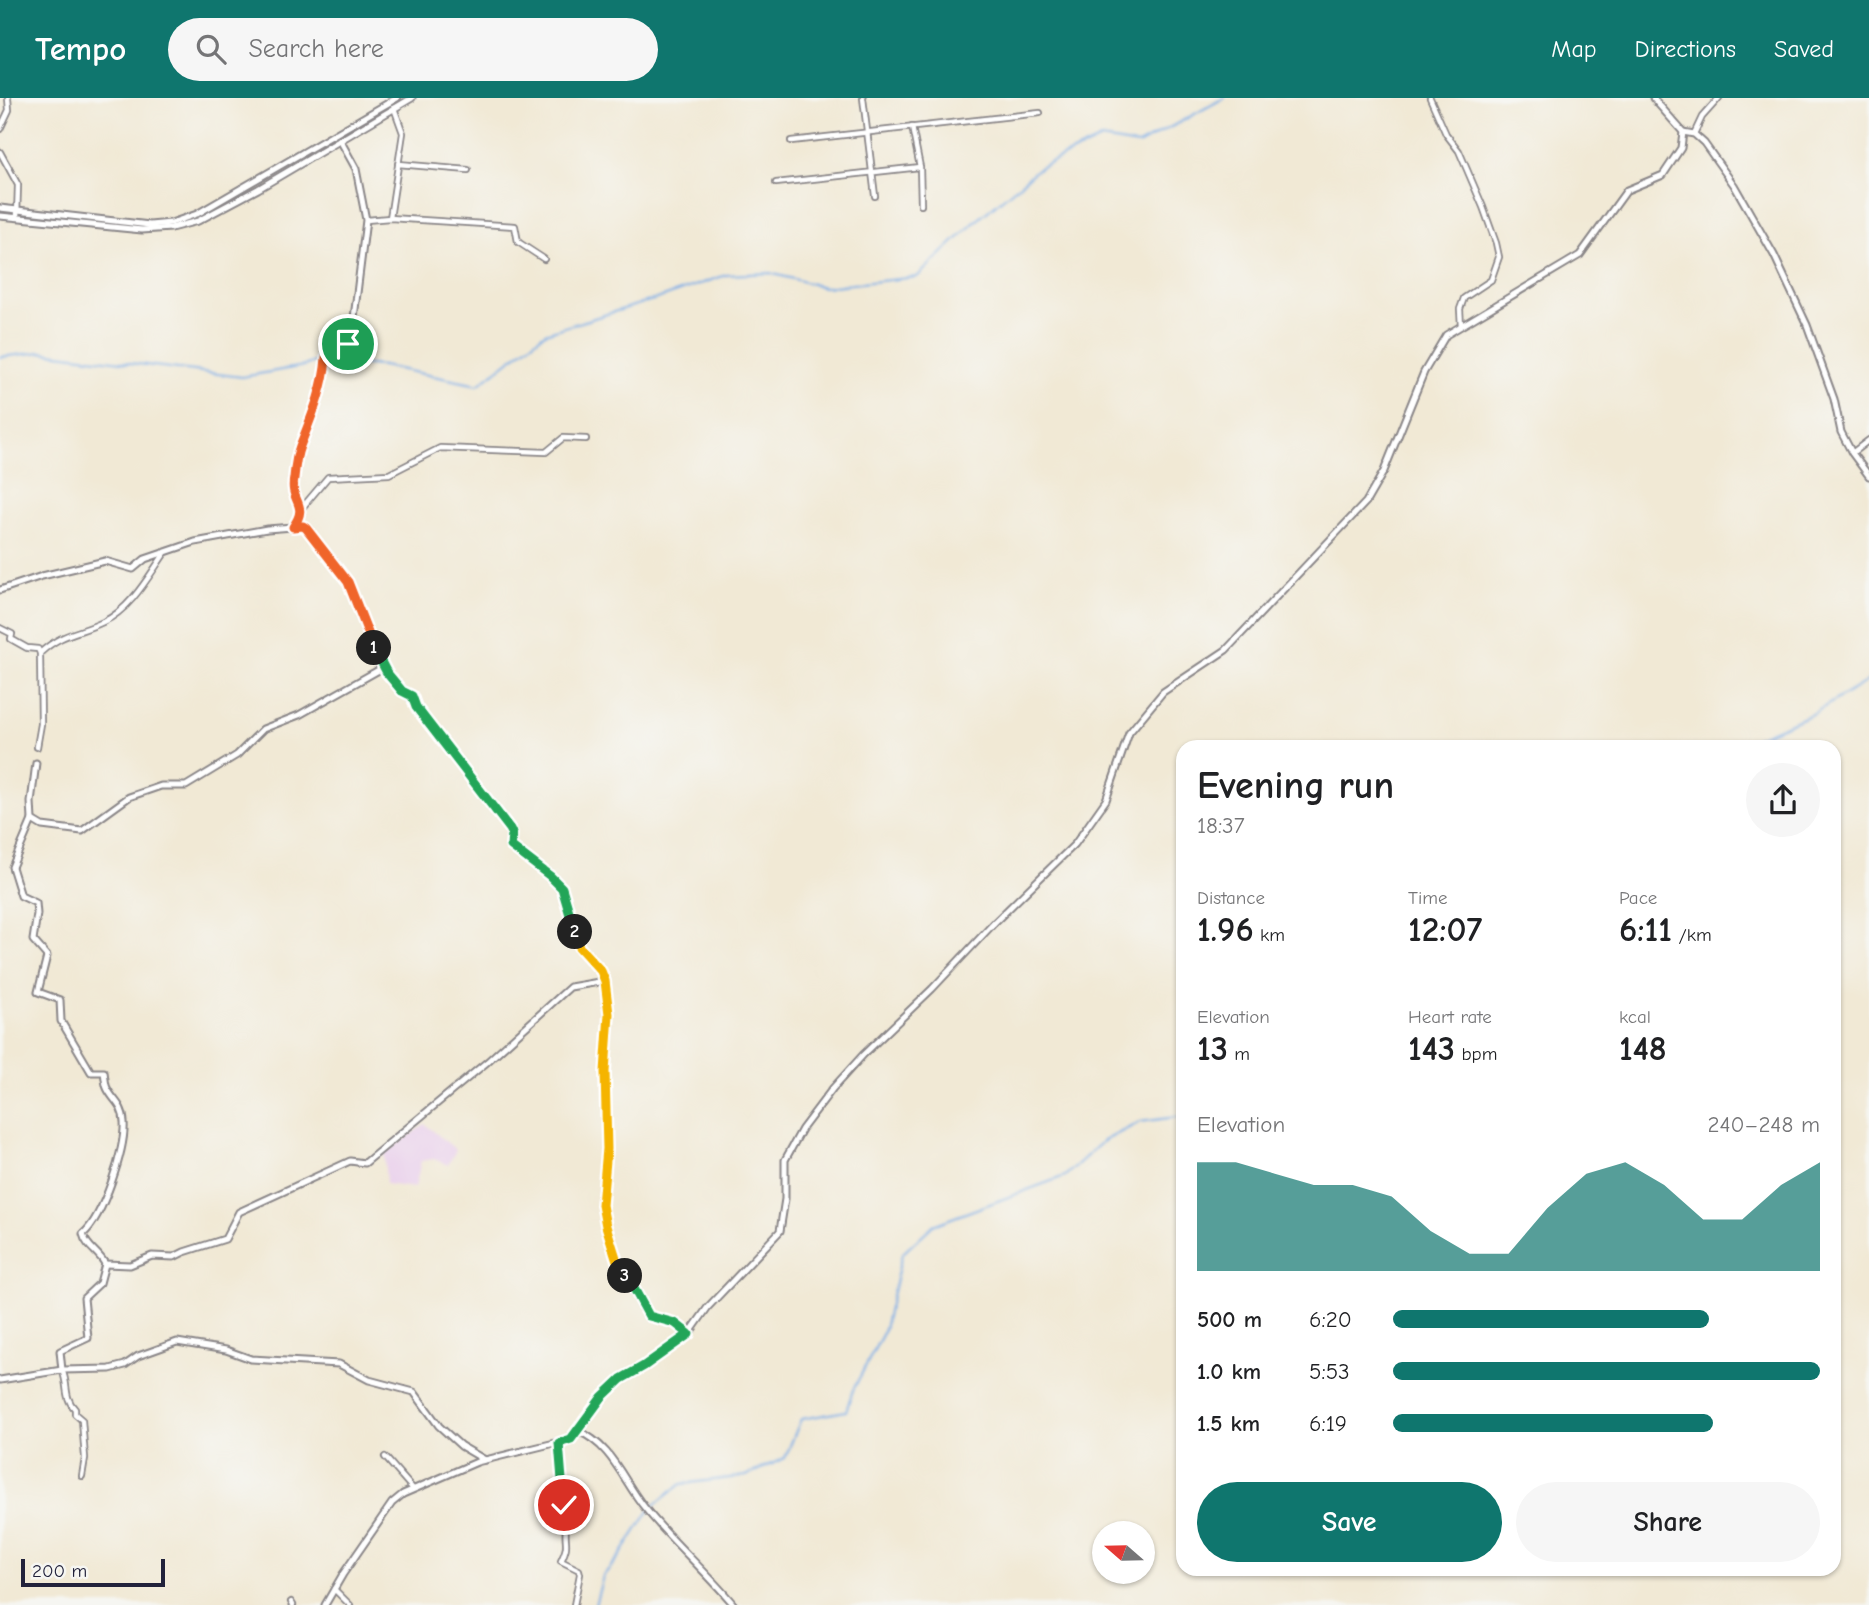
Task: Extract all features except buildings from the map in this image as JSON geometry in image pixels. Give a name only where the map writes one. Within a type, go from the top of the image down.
[{"type":"street","points":[[0,129],[9,110],[8,98]]},
{"type":"street","points":[[0,208],[150,225],[171,222],[197,214],[397,98]]},
{"type":"street","points":[[0,216],[142,230],[171,228],[198,221],[258,189],[412,98]]},
{"type":"street","points":[[863,98],[875,196]]},
{"type":"street","points":[[1430,98],[1446,134],[1459,151],[1483,207],[1499,257],[1491,280],[1464,298],[1459,316],[1461,326]]},
{"type":"street","points":[[1653,98],[1684,132],[1694,134],[1728,176],[1774,255],[1807,325],[1834,399],[1842,432],[1852,453],[1869,476]]},
{"type":"street","points":[[1694,134],[1702,117],[1719,98]]},
{"type":"street","points":[[390,218],[403,132],[394,108]]},
{"type":"street","points":[[791,141],[1040,113]]},
{"type":"street","points":[[912,127],[920,167],[921,205]]},
{"type":"street","points":[[325,1605],[392,1503],[413,1489],[485,1460],[571,1439],[602,1397],[621,1379],[689,1334],[708,1307],[780,1231],[785,1199],[785,1160],[810,1119],[863,1055],[1075,844],[1106,800],[1129,733],[1163,692],[1226,650],[1366,502],[1384,471],[1413,397],[1436,349],[1447,335],[1580,255],[1627,190],[1663,175],[1681,148],[1684,132]]},
{"type":"street","points":[[293,527],[300,517],[301,509],[292,488],[299,448],[311,421],[330,351],[348,344],[352,334],[366,219],[356,169],[340,140]]},
{"type":"street","points":[[0,152],[18,185],[16,217]]},
{"type":"street","points":[[398,164],[468,170]]},
{"type":"street","points":[[776,183],[920,167]]},
{"type":"street","points":[[366,219],[390,218],[515,226],[518,242],[544,258]]},
{"type":"street","points":[[301,509],[328,477],[389,474],[440,448],[546,452],[564,438],[586,439]]},
{"type":"street","points":[[1852,453],[1869,440]]},
{"type":"street","points":[[0,590],[42,576],[105,561],[133,569],[145,559],[195,542],[267,529],[306,528],[348,582],[370,640],[384,667],[402,691],[412,696],[416,707],[510,829],[511,846],[562,888],[579,947],[601,971],[605,981],[609,1014],[605,1072],[607,1149],[602,1205],[606,1226],[618,1264],[649,1316],[675,1323],[689,1334]]},
{"type":"street","points":[[40,653],[55,640],[105,621],[138,592],[165,553]]},
{"type":"street","points":[[0,628],[12,634],[12,639],[27,648],[38,649],[40,653],[41,724],[37,747]]},
{"type":"street","points":[[32,820],[42,826],[82,831],[128,797],[161,786],[186,786],[237,755],[263,729],[299,715],[384,667]]},
{"type":"street","points":[[36,763],[31,802],[32,820],[12,867],[21,896],[36,903],[33,940],[47,956],[38,992],[60,1000],[61,1020],[91,1072],[104,1072],[107,1089],[119,1102],[124,1121],[121,1155],[92,1227],[83,1234],[85,1242],[100,1255],[105,1264],[100,1283],[85,1298],[88,1339],[60,1351],[62,1370],[67,1382],[66,1395],[75,1409],[75,1415],[82,1419],[85,1458],[82,1476]]},
{"type":"street","points":[[105,1264],[130,1265],[152,1256],[174,1257],[225,1239],[239,1212],[349,1161],[365,1163],[487,1062],[570,987],[605,981]]},
{"type":"street","points":[[0,1380],[62,1370],[110,1369],[177,1342],[226,1350],[251,1359],[339,1364],[369,1380],[414,1392],[439,1426],[461,1446],[485,1460]]},
{"type":"street","points":[[578,1431],[592,1436],[612,1458],[649,1511],[734,1605]]},
{"type":"street","points":[[559,1443],[564,1505],[568,1514],[568,1546],[561,1561],[579,1570],[574,1605]]},
{"type":"street","points":[[385,1457],[413,1489]]},
{"type":"street","points":[[334,1589],[350,1605]]},
{"type":"shaded area","points":[[425,1124],[456,1150],[448,1165],[434,1159],[421,1161],[415,1188],[386,1184],[384,1154]]},
{"type":"waterway","points":[[0,357],[42,352],[242,377],[304,366],[317,361],[383,366],[478,385],[545,333],[726,275],[770,273],[824,287],[917,277],[975,222],[1040,167],[1101,139],[1138,145],[1224,98]]},
{"type":"waterway","points":[[1750,740],[1814,713],[1869,680]]},
{"type":"waterway","points":[[595,1605],[603,1576],[620,1556],[651,1508],[681,1484],[746,1476],[785,1458],[801,1419],[846,1411],[853,1390],[883,1333],[902,1254],[933,1225],[1065,1176],[1102,1142],[1140,1122],[1176,1117]]},
{"type":"route","points":[[348,344],[330,351],[326,358],[311,421],[299,448],[292,488],[301,509],[300,517],[293,527],[306,528],[348,582],[370,640],[387,673],[402,691],[412,696],[416,707],[510,829],[511,846],[562,888],[579,947],[601,971],[605,981],[609,1014],[605,1072],[607,1149],[602,1205],[606,1226],[618,1264],[649,1316],[675,1323],[689,1334],[621,1379],[602,1397],[571,1439],[559,1443],[564,1505]]}]
